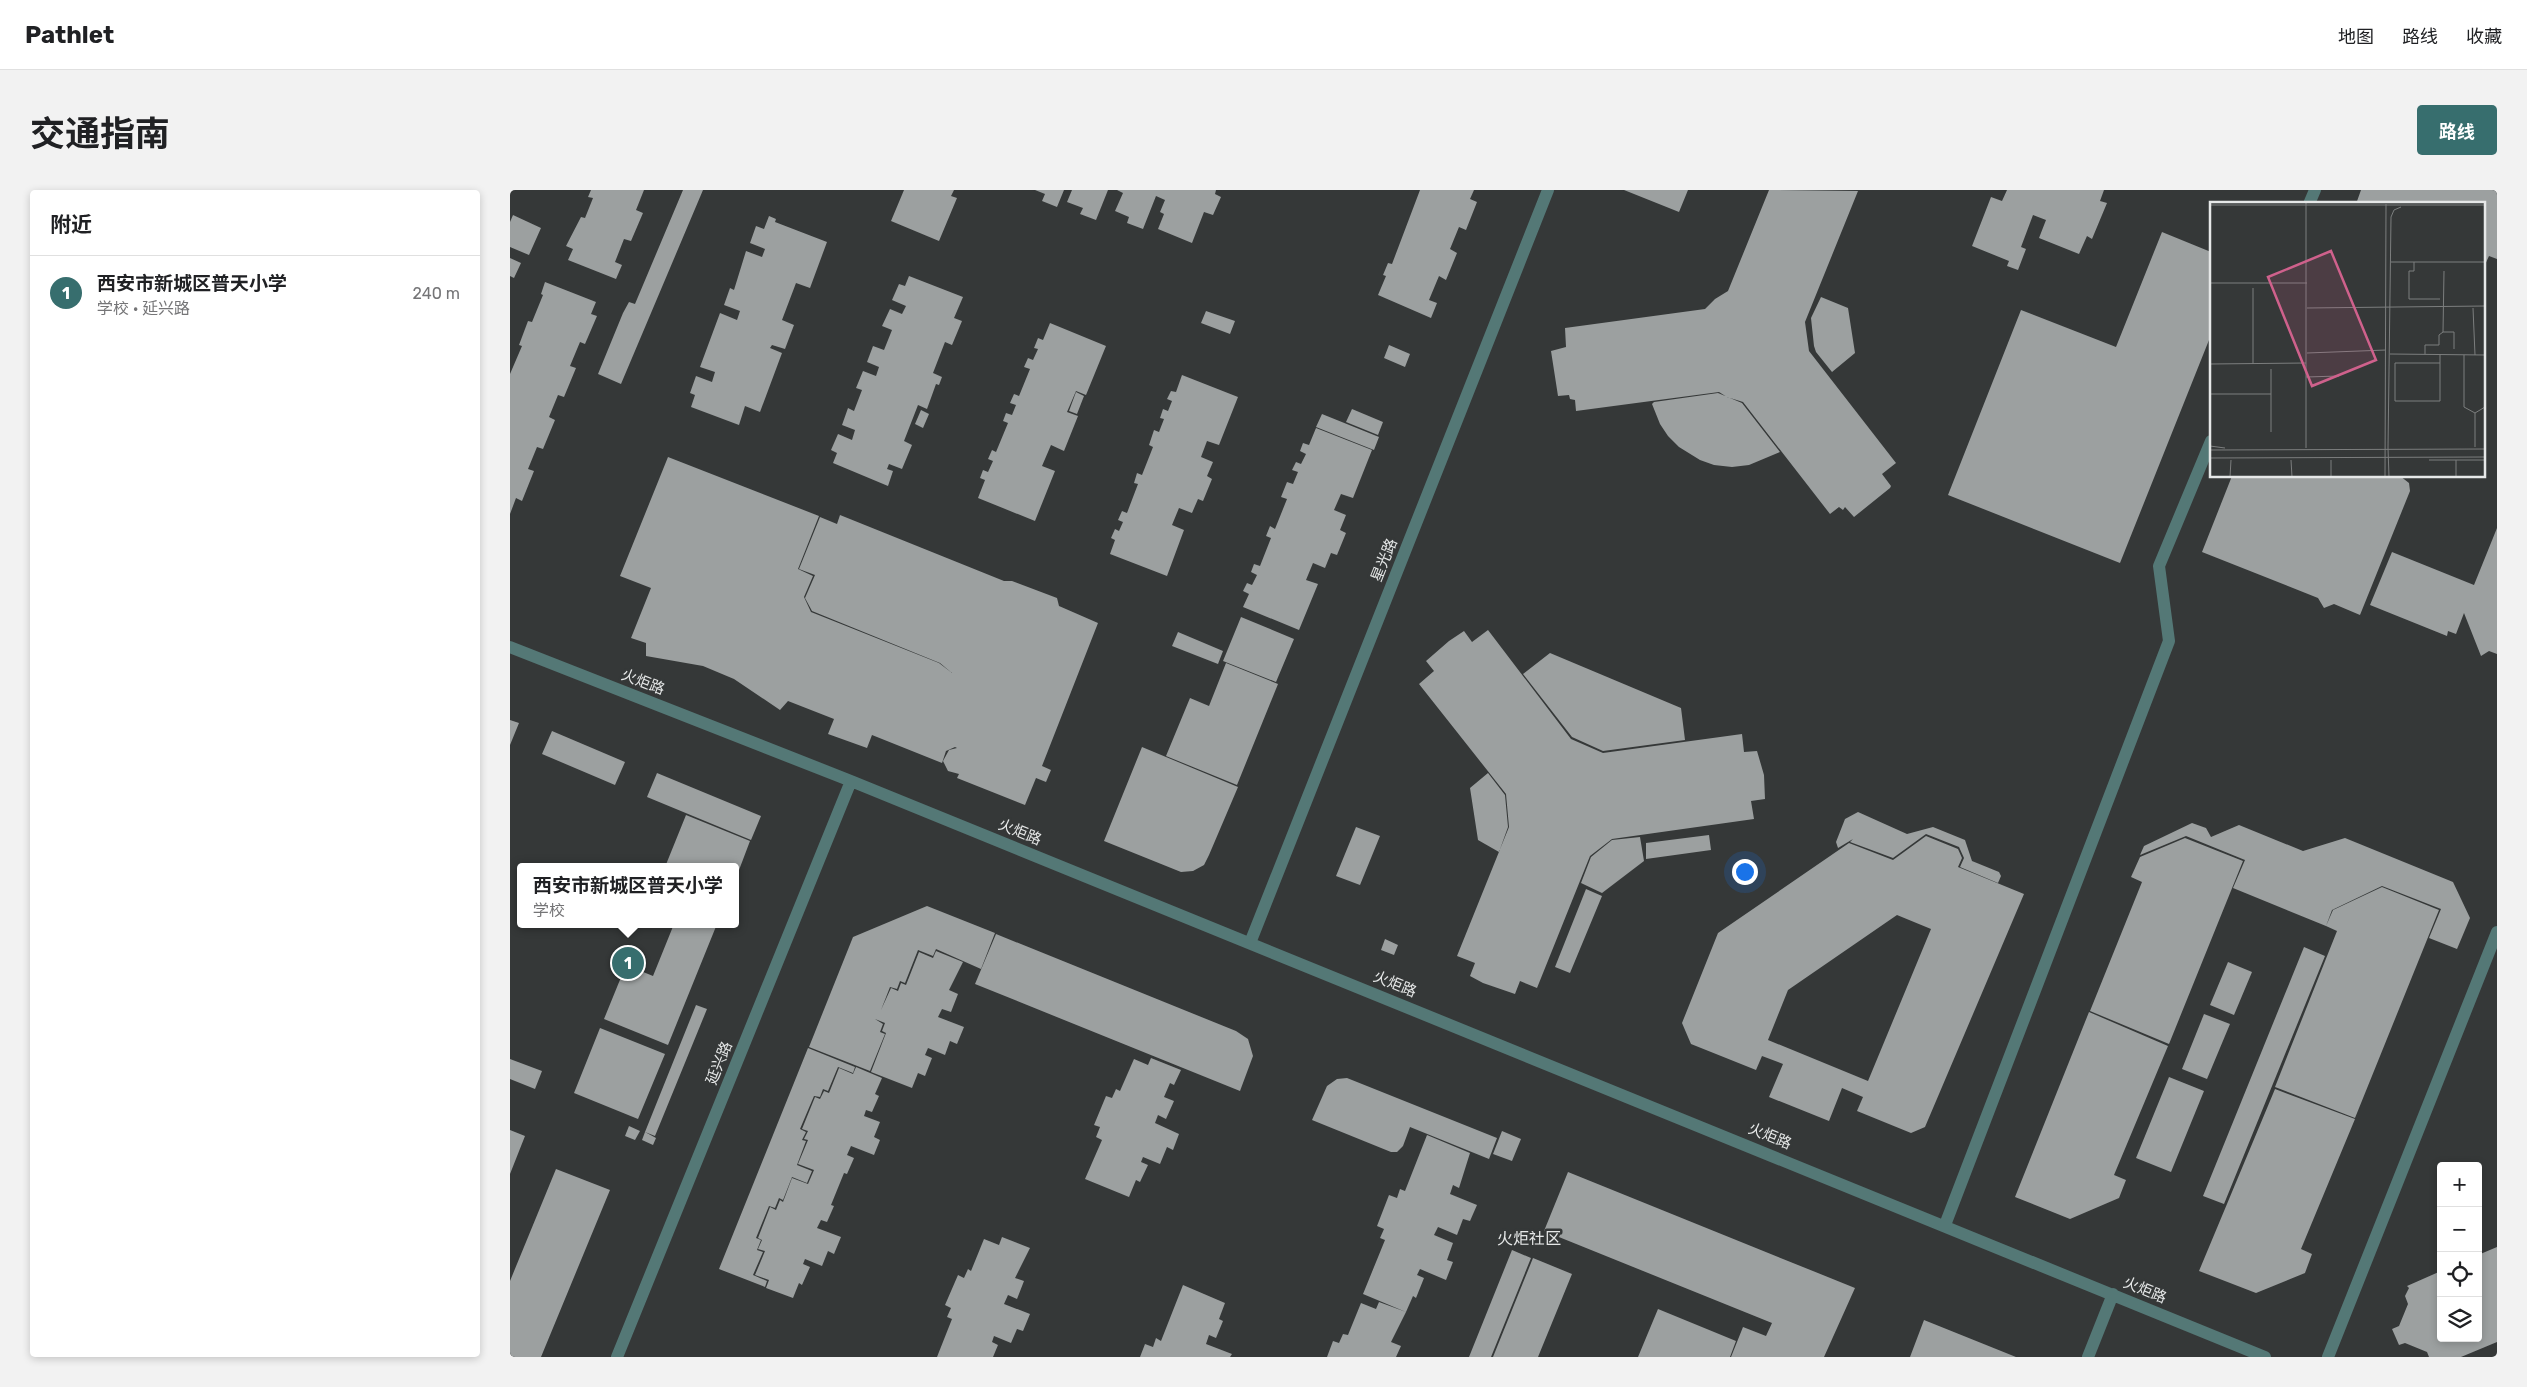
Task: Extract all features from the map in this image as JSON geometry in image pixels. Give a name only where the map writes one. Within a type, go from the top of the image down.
[{"type":"street","name":"星光路","points":[[1250,943],[1548,190]]},
{"type":"street","points":[[2310,202],[2315,190]]},
{"type":"street","points":[[1945,1225],[2170,641],[2159,566],[2210,443]]},
{"type":"street","name":"火炬路","points":[[510,647],[851,781],[2266,1357]]},
{"type":"street","name":"延兴路","points":[[617,1357],[851,781]]},
{"type":"street","points":[[2328,1357],[2497,932]]},
{"type":"street","points":[[2088,1357],[2113,1294]]},
{"type":"building","points":[[591,190],[644,190],[636,210],[643,213],[631,241],[624,239],[615,262],[622,265],[616,279],[568,260],[573,249],[566,246],[581,217],[585,218],[593,198],[588,197]]},
{"type":"building","points":[[683,190],[703,190],[621,384],[598,374],[623,313],[629,302],[635,304]]},
{"type":"building","points":[[904,190],[954,190],[951,196],[957,198],[939,241],[891,221]]},
{"type":"building","points":[[1035,190],[1064,190],[1057,207],[1042,201],[1045,194]]},
{"type":"building","points":[[1072,190],[1108,190],[1096,220],[1080,214],[1083,208],[1067,202]]},
{"type":"building","points":[[1117,190],[1216,190],[1215,194],[1221,197],[1213,215],[1204,212],[1192,243],[1158,229],[1164,214],[1160,212],[1165,200],[1156,196],[1143,229],[1127,223],[1129,217],[1115,211],[1123,193]]},
{"type":"building","points":[[1420,190],[1474,190],[1470,199],[1477,202],[1466,230],[1459,227],[1450,249],[1457,253],[1446,280],[1439,276],[1429,300],[1437,303],[1431,318],[1378,295],[1386,276],[1383,275],[1388,263],[1392,264]]},
{"type":"building","points":[[1624,190],[1688,190],[1679,212]]},
{"type":"building","points":[[1769,190],[1858,191],[1805,322],[1809,351],[1896,463],[1882,474],[1891,486],[1890,488],[1854,517],[1845,507],[1843,510],[1839,507],[1830,514],[1743,402],[1727,397],[1719,392],[1576,411],[1575,400],[1570,399],[1569,395],[1558,396],[1551,351],[1566,347],[1565,328],[1705,309],[1715,299],[1728,291]]},
{"type":"building","points":[[2007,190],[2104,190],[2100,201],[2107,203],[2092,239],[2087,236],[2079,254],[2039,238],[2046,220],[2033,215],[2021,247],[2026,249],[2018,270],[2007,266],[2009,261],[1972,246],[1991,197],[2002,201]]},
{"type":"building","points":[[2361,190],[2497,190],[2497,259],[2489,256],[2484,267],[2484,202],[2357,202]]},
{"type":"building","points":[[513,215],[541,228],[529,255],[510,247],[510,222]]},
{"type":"building","points":[[769,216],[776,219],[775,222],[827,242],[810,288],[796,283],[782,320],[794,325],[785,349],[772,345],[770,348],[782,353],[760,412],[745,406],[739,425],[691,407],[695,395],[690,393],[696,376],[712,382],[715,372],[700,367],[720,313],[737,320],[740,311],[724,305],[730,288],[734,290],[746,251],[762,257],[765,249],[750,243],[756,226],[764,229]]},
{"type":"building","points":[[2162,232],[2210,252],[2210,338],[2120,563],[1948,495],[2021,310],[2116,347]]},
{"type":"building","points":[[510,258],[521,263],[514,278],[510,276]]},
{"type":"building","points":[[909,276],[963,297],[954,318],[962,321],[952,345],[945,342],[933,373],[942,377],[939,385],[936,384],[927,409],[918,405],[904,441],[912,445],[902,469],[889,464],[887,469],[893,471],[888,486],[833,463],[837,453],[831,450],[838,434],[852,440],[855,430],[842,425],[848,408],[854,411],[862,390],[856,388],[863,371],[876,376],[879,367],[867,362],[873,346],[884,350],[892,330],[882,326],[890,309],[902,314],[906,306],[892,300],[899,284],[905,286]]},
{"type":"building","points":[[545,282],[596,302],[591,314],[597,316],[585,344],[580,342],[570,366],[576,368],[564,397],[558,395],[549,417],[555,420],[543,449],[537,447],[528,469],[534,471],[522,501],[516,498],[510,514],[510,374],[522,346],[519,345],[528,321],[532,322],[543,295],[541,294]]},
{"type":"building","points":[[1821,297],[1848,308],[1855,353],[1832,372],[1816,352],[1814,346],[1811,318]]},
{"type":"building","points":[[1206,311],[1235,321],[1230,334],[1201,323]]},
{"type":"building","points":[[1050,323],[1106,346],[1086,395],[1076,391],[1067,412],[1078,416],[1064,451],[1051,445],[1042,466],[1055,471],[1035,521],[978,498],[985,480],[980,478],[983,470],[988,472],[993,461],[988,459],[992,450],[996,452],[1008,423],[1003,421],[1006,413],[1012,415],[1016,405],[1010,403],[1014,394],[1019,396],[1030,369],[1024,367],[1028,358],[1033,360],[1038,349],[1034,348],[1038,338],[1043,340]]},
{"type":"building","points":[[1389,345],[1410,354],[1405,367],[1384,358]]},
{"type":"building","points":[[1182,375],[1238,397],[1219,445],[1207,441],[1201,457],[1213,462],[1207,476],[1212,479],[1203,501],[1198,499],[1192,513],[1179,508],[1172,525],[1184,530],[1167,576],[1110,554],[1115,540],[1111,538],[1115,529],[1119,531],[1123,522],[1118,520],[1122,511],[1127,513],[1138,484],[1134,483],[1137,473],[1142,475],[1153,447],[1149,445],[1154,430],[1159,432],[1164,419],[1160,418],[1163,409],[1168,411],[1172,401],[1167,399],[1171,391],[1176,392]]},
{"type":"building","points":[[1076,392],[1084,396],[1077,414],[1069,411]]},
{"type":"building","points":[[1718,393],[1742,403],[1780,452],[1749,465],[1732,467],[1714,465],[1700,460],[1679,447],[1668,436],[1660,424],[1652,404],[1654,402]]},
{"type":"building","points":[[1352,409],[1383,422],[1378,435],[1346,422]]},
{"type":"building","points":[[921,410],[929,414],[923,428],[915,424]]},
{"type":"building","points":[[1322,414],[1379,437],[1374,450],[1316,427]]},
{"type":"building","points":[[1316,428],[1372,450],[1353,498],[1341,494],[1334,510],[1346,515],[1340,530],[1346,533],[1337,555],[1331,553],[1325,568],[1313,563],[1306,580],[1318,584],[1299,630],[1243,607],[1249,594],[1243,591],[1247,583],[1252,585],[1257,575],[1251,572],[1254,564],[1260,566],[1271,538],[1266,536],[1270,526],[1275,529],[1287,499],[1281,497],[1287,482],[1293,484],[1298,472],[1292,470],[1296,462],[1301,464],[1306,454],[1300,451],[1303,443],[1309,445]]},
{"type":"building","points":[[668,457],[819,516],[798,569],[813,576],[804,597],[811,612],[939,663],[952,673],[940,663],[812,611],[805,598],[815,575],[799,569],[820,517],[837,524],[840,515],[1004,581],[1012,581],[1057,598],[1059,606],[1098,623],[1042,766],[1051,770],[1046,782],[1036,778],[1025,805],[957,778],[959,774],[948,771],[943,761],[949,750],[957,748],[955,747],[946,751],[942,763],[872,735],[867,748],[828,734],[834,719],[788,701],[780,710],[734,679],[703,666],[646,656],[646,643],[631,638],[651,588],[620,576]]},
{"type":"building","points":[[2231,478],[2403,478],[2409,483],[2410,491],[2360,615],[2334,604],[2324,608],[2318,598],[2202,552]]},
{"type":"building","points":[[2497,528],[2497,654],[2489,651],[2481,656],[2464,613],[2456,634],[2448,631],[2447,636],[2370,605],[2392,552],[2474,585]]},
{"type":"building","points":[[1241,617],[1294,639],[1276,682],[1223,661]]},
{"type":"building","points":[[1488,630],[1571,739],[1603,753],[1742,734],[1744,752],[1757,751],[1764,775],[1765,799],[1751,801],[1754,819],[1612,839],[1590,856],[1537,988],[1520,981],[1515,994],[1483,983],[1470,976],[1475,963],[1457,956],[1509,827],[1506,794],[1419,684],[1434,671],[1426,661],[1449,641],[1464,631],[1472,642]]},
{"type":"building","points":[[1178,632],[1223,651],[1218,664],[1172,646]]},
{"type":"building","points":[[1550,653],[1681,708],[1685,740],[1603,751],[1572,737],[1523,674]]},
{"type":"building","points":[[1226,663],[1278,684],[1237,785],[1166,756],[1190,698],[1209,706]]},
{"type":"building","points":[[510,720],[519,723],[510,745]]},
{"type":"building","points":[[552,731],[625,762],[615,785],[542,754]]},
{"type":"building","points":[[1142,747],[1238,787],[1204,865],[1193,871],[1181,872],[1104,841]]},
{"type":"building","points":[[657,773],[761,816],[751,840],[647,797]]},
{"type":"building","points":[[1488,773],[1505,795],[1508,827],[1499,852],[1478,840],[1470,788]]},
{"type":"building","points":[[1858,812],[1907,834],[1933,827],[1965,840],[1972,861],[1999,872],[2001,876],[1998,883],[1960,867],[1964,858],[1959,847],[1926,834],[1893,858],[1850,842],[1853,839],[1838,848],[1836,842],[1845,819]]},
{"type":"building","points":[[686,815],[750,841],[739,870],[739,863],[667,863]]},
{"type":"building","points":[[2192,823],[2206,828],[2211,837],[2239,825],[2303,851],[2345,838],[2453,882],[2470,918],[2457,949],[2429,938],[2441,909],[2382,886],[2332,910],[2326,926],[2233,888],[2245,860],[2186,836],[2140,855],[2144,846]]},
{"type":"building","points":[[1356,827],[1380,836],[1360,885],[1336,876]]},
{"type":"building","points":[[1709,835],[1711,850],[1646,859],[1646,843]]},
{"type":"building","points":[[1926,836],[1958,849],[1962,858],[1958,867],[2024,894],[1925,1127],[1911,1133],[1857,1111],[1863,1097],[1842,1088],[1829,1121],[1769,1097],[1783,1064],[1762,1056],[1756,1070],[1691,1044],[1682,1023],[1718,933],[1849,843],[1893,860]],"holes":[[[1897,915],[1931,929],[1868,1081],[1768,1040],[1788,990]]]},
{"type":"building","points":[[1640,837],[1644,861],[1602,893],[1581,883],[1591,857],[1612,840]]},
{"type":"building","points":[[2185,838],[2243,861],[2169,1044],[2090,1011],[2142,882],[2131,877],[2140,857]]},
{"type":"building","points":[[2382,887],[2439,910],[2355,1118],[2275,1087],[2337,931],[2326,926],[2333,910]]},
{"type":"building","points":[[1586,889],[1602,896],[1570,973],[1555,967]]},
{"type":"building","points":[[927,906],[995,933],[981,969],[936,949],[933,956],[918,950],[905,983],[900,981],[897,989],[890,987],[881,1010],[891,988],[898,991],[901,983],[906,985],[919,952],[933,958],[936,951],[963,962],[949,990],[958,994],[951,1012],[942,1009],[938,1017],[964,1027],[957,1044],[950,1041],[945,1055],[928,1048],[925,1055],[932,1058],[925,1076],[918,1073],[912,1088],[871,1072],[886,1033],[882,1031],[885,1023],[875,1019],[883,1024],[880,1032],[885,1034],[870,1071],[809,1047],[853,937]]},
{"type":"building","points":[[672,928],[715,928],[668,1045],[604,1019],[626,965],[653,976]]},
{"type":"building","points":[[996,934],[1236,1031],[1248,1039],[1253,1056],[1240,1091],[975,984]]},
{"type":"building","points":[[1385,939],[1398,945],[1394,955],[1381,950]]},
{"type":"building","points":[[2304,947],[2325,956],[2224,1204],[2203,1196]]},
{"type":"building","points":[[2228,962],[2252,972],[2234,1015],[2210,1005]]},
{"type":"building","points":[[696,1005],[707,1009],[655,1136],[645,1132]]},
{"type":"building","points":[[2089,1012],[2168,1046],[2114,1175],[2126,1180],[2119,1198],[2070,1219],[2015,1197]]},
{"type":"building","points":[[2204,1014],[2230,1024],[2207,1079],[2182,1069]]},
{"type":"building","points":[[600,1028],[665,1054],[638,1119],[574,1093]]},
{"type":"building","points":[[808,1048],[855,1067],[853,1073],[838,1067],[828,1091],[823,1089],[820,1097],[814,1096],[800,1129],[806,1132],[802,1140],[806,1141],[797,1165],[812,1171],[807,1183],[792,1177],[783,1200],[779,1198],[775,1208],[769,1206],[756,1238],[761,1240],[757,1250],[763,1252],[753,1275],[767,1281],[765,1287],[719,1269]]},
{"type":"building","points":[[1151,1058],[1181,1070],[1174,1085],[1170,1083],[1164,1097],[1174,1101],[1166,1119],[1158,1115],[1155,1123],[1179,1134],[1173,1150],[1167,1147],[1160,1164],[1143,1157],[1141,1162],[1148,1165],[1140,1182],[1136,1180],[1129,1197],[1085,1179],[1102,1140],[1096,1137],[1100,1127],[1094,1125],[1106,1096],[1112,1098],[1116,1089],[1120,1091],[1134,1059],[1148,1065]]},
{"type":"building","points":[[510,1059],[542,1071],[535,1089],[510,1079]]},
{"type":"building","points":[[856,1067],[882,1078],[875,1094],[879,1096],[872,1112],[866,1110],[864,1116],[880,1122],[874,1137],[880,1140],[874,1155],[851,1146],[847,1155],[854,1158],[847,1174],[844,1173],[831,1205],[834,1206],[827,1222],[821,1220],[817,1228],[841,1237],[834,1254],[828,1251],[822,1266],[805,1259],[803,1264],[810,1267],[802,1285],[799,1283],[793,1298],[766,1288],[769,1280],[755,1275],[765,1251],[758,1249],[762,1240],[758,1238],[770,1207],[776,1210],[780,1200],[783,1202],[792,1178],[808,1184],[814,1170],[798,1164],[808,1140],[804,1139],[808,1131],[802,1129],[815,1097],[820,1099],[824,1091],[829,1093],[839,1068],[853,1074]]},
{"type":"building","points":[[2169,1077],[2204,1091],[2171,1172],[2136,1158]]},
{"type":"building","points":[[1347,1078],[1497,1138],[1489,1159],[1410,1127],[1403,1146],[1397,1152],[1391,1152],[1312,1120],[1327,1086],[1337,1079]]},
{"type":"building","points":[[2275,1089],[2355,1119],[2301,1249],[2312,1254],[2305,1273],[2256,1293],[2199,1271]]},
{"type":"building","points":[[629,1126],[640,1131],[635,1140],[625,1136]]},
{"type":"building","points":[[510,1130],[525,1136],[510,1174]]},
{"type":"building","points":[[1502,1131],[1521,1139],[1512,1161],[1493,1154]]},
{"type":"building","points":[[645,1132],[656,1138],[653,1145],[642,1140]]},
{"type":"building","points":[[1427,1135],[1470,1153],[1459,1188],[1453,1185],[1450,1194],[1477,1205],[1470,1221],[1463,1219],[1457,1235],[1438,1227],[1434,1235],[1453,1243],[1447,1260],[1453,1262],[1446,1280],[1420,1269],[1417,1275],[1424,1278],[1416,1298],[1413,1296],[1406,1312],[1363,1294],[1385,1240],[1380,1238],[1384,1229],[1377,1226],[1389,1195],[1397,1198],[1400,1189],[1405,1191]]},
{"type":"building","points":[[556,1169],[610,1190],[541,1357],[510,1357],[510,1281]]},
{"type":"building","points":[[1568,1172],[1855,1288],[1824,1357],[1731,1357],[1743,1327],[1766,1336],[1772,1323],[1544,1231]]},
{"type":"building","points":[[1002,1237],[1030,1248],[1015,1278],[1024,1281],[1017,1299],[1008,1295],[1004,1304],[1030,1314],[1023,1331],[1017,1329],[1011,1343],[994,1336],[992,1342],[998,1345],[993,1357],[937,1357],[952,1319],[947,1317],[951,1308],[945,1305],[958,1275],[964,1278],[968,1269],[971,1271],[984,1239],[999,1245]]},
{"type":"building","points":[[2497,1247],[2497,1342],[2461,1357],[2429,1357],[2427,1352],[2405,1343],[2399,1345],[2392,1329],[2399,1326],[2408,1304],[2405,1296],[2409,1288],[2407,1286],[2437,1273],[2437,1342],[2482,1342],[2482,1253]]},
{"type":"building","points":[[1512,1250],[1531,1258],[1491,1357],[1469,1357]]},
{"type":"building","points":[[1533,1258],[1572,1274],[1538,1357],[1493,1357]]},
{"type":"building","points":[[1183,1285],[1225,1303],[1219,1319],[1223,1321],[1216,1338],[1209,1335],[1206,1344],[1232,1354],[1230,1357],[1140,1357],[1145,1344],[1153,1347],[1156,1338],[1161,1341]]},
{"type":"building","points":[[1379,1302],[1406,1312],[1391,1342],[1401,1346],[1396,1357],[1327,1357],[1333,1341],[1339,1343],[1343,1334],[1348,1335],[1361,1303],[1376,1309]]},
{"type":"building","points":[[1658,1309],[1736,1341],[1730,1357],[1638,1357]]},
{"type":"building","points":[[1924,1320],[2016,1357],[1910,1357]]},
{"type":"place","name":"西安市新城区普天小学","points":[[628,963]]},
{"type":"district","name":"火炬社区","points":[[1529,1238]]}]
